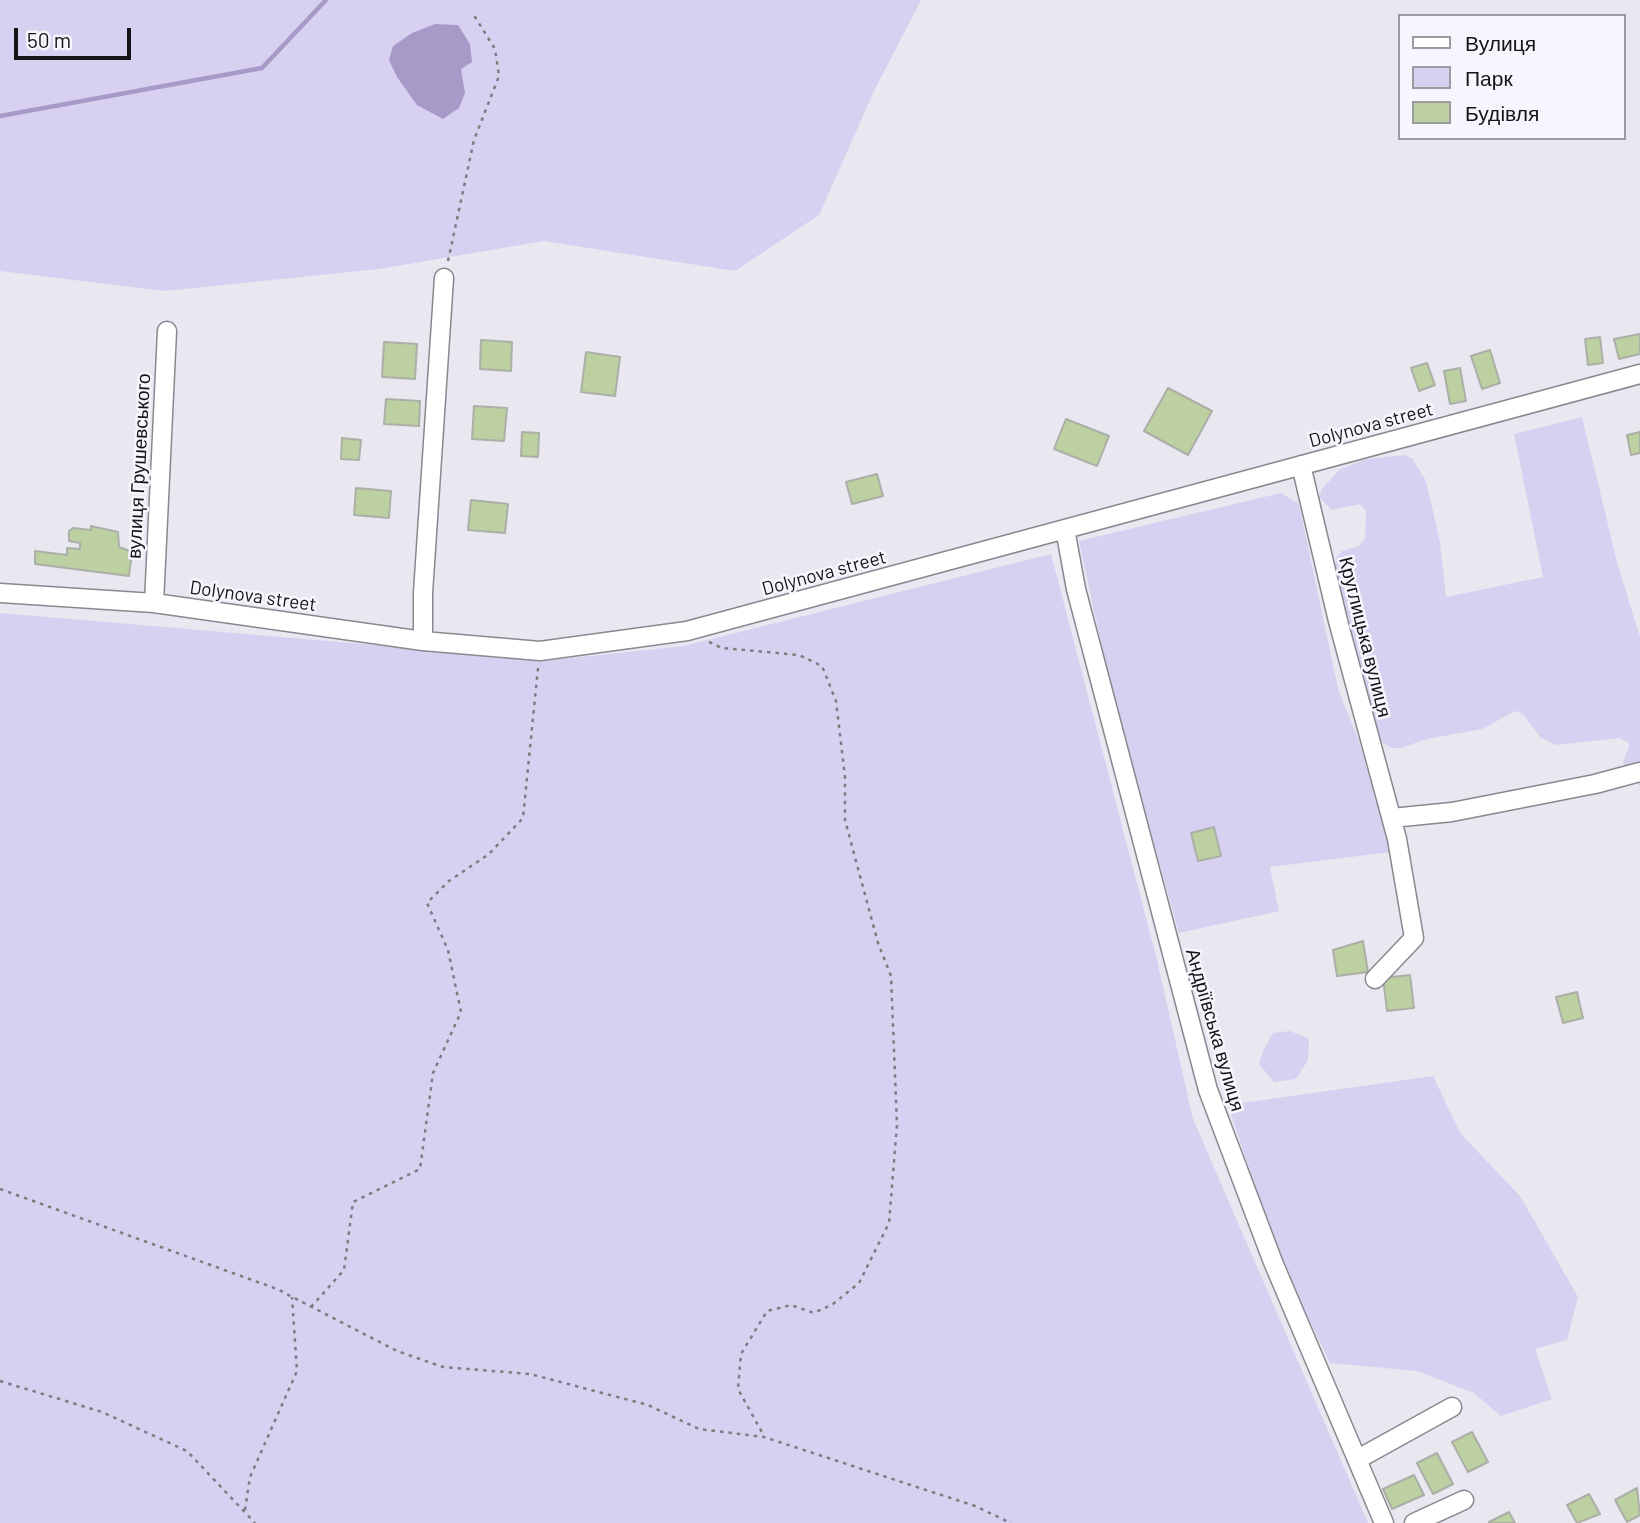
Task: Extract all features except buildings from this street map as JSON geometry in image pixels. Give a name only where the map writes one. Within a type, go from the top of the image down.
[{"type":"street","points":[[424,641],[423,593],[444,278]]},
{"type":"street","name":"вулиця Грушевського","points":[[153,603],[167,331]]},
{"type":"street","name":"Dolynova street","points":[[0,593],[153,603],[424,641],[540,651],[687,631],[1640,374]]},
{"type":"street","name":"Круглицька вулиця","points":[[1301,465],[1338,621],[1392,818],[1414,938],[1375,979]]},
{"type":"street","name":"Андріївська вулиця","points":[[1065,529],[1076,589],[1208,1090],[1273,1262],[1384,1523]]},
{"type":"street","points":[[1392,818],[1452,812],[1595,784],[1640,772]]},
{"type":"street","points":[[1358,1459],[1452,1407]]},
{"type":"street","points":[[1414,1523],[1464,1500]]},
{"type":"path","points":[[444,278],[474,140],[499,76],[495,49],[472,12]]},
{"type":"path","points":[[687,631],[722,648],[799,655],[822,666],[836,701],[845,777],[845,820],[877,943],[891,976],[897,1125],[889,1223],[859,1283],[833,1304],[814,1313],[791,1305],[767,1311],[741,1354],[738,1389],[764,1437]]},
{"type":"path","points":[[311,1307],[344,1270],[353,1202],[420,1169],[433,1073],[461,1012],[447,950],[427,903],[450,881],[489,854],[523,818],[540,651]]},
{"type":"path","points":[[0,1189],[292,1297],[397,1351],[443,1367],[530,1374],[648,1405],[699,1429],[764,1437],[975,1506],[1011,1523]]},
{"type":"path","points":[[245,1510],[250,1477],[297,1371],[292,1297]]},
{"type":"path","points":[[0,1381],[102,1412],[187,1451],[255,1523]]},
{"type":"green space","points":[[0,0],[921,0],[874,91],[819,215],[735,271],[544,241],[379,269],[165,291],[0,271]]},
{"type":"green space","points":[[1582,417],[1618,566],[1640,637],[1640,786],[1626,771],[1623,762],[1630,744],[1620,738],[1556,745],[1540,737],[1523,714],[1515,711],[1482,729],[1427,739],[1401,748],[1392,748],[1375,739],[1358,695],[1357,658],[1343,614],[1335,568],[1336,558],[1342,551],[1359,546],[1365,539],[1366,511],[1360,504],[1332,510],[1319,497],[1322,489],[1340,469],[1367,459],[1404,455],[1412,458],[1426,481],[1440,542],[1446,597],[1543,577],[1514,434]]},
{"type":"green space","points":[[1281,493],[1299,504],[1338,689],[1359,741],[1391,852],[1270,867],[1279,911],[1179,933],[1113,698],[1079,541]]},
{"type":"green space","points":[[1051,554],[1156,956],[1193,1119],[1368,1523],[0,1523],[0,613],[552,660],[684,646]]},
{"type":"green space","points":[[1290,1031],[1309,1039],[1308,1060],[1296,1079],[1274,1082],[1259,1064],[1263,1051],[1273,1033]]},
{"type":"green space","points":[[1433,1076],[1460,1133],[1520,1196],[1578,1297],[1567,1340],[1535,1349],[1552,1399],[1501,1416],[1474,1393],[1417,1371],[1330,1363],[1280,1261],[1228,1105]]},
{"type":"shaded area","points":[[435,24],[458,25],[470,44],[472,62],[461,69],[465,93],[459,108],[443,119],[417,105],[397,77],[389,60],[393,46],[412,33]]},
{"type":"waterway","points":[[0,116],[262,68],[326,0]]}]
